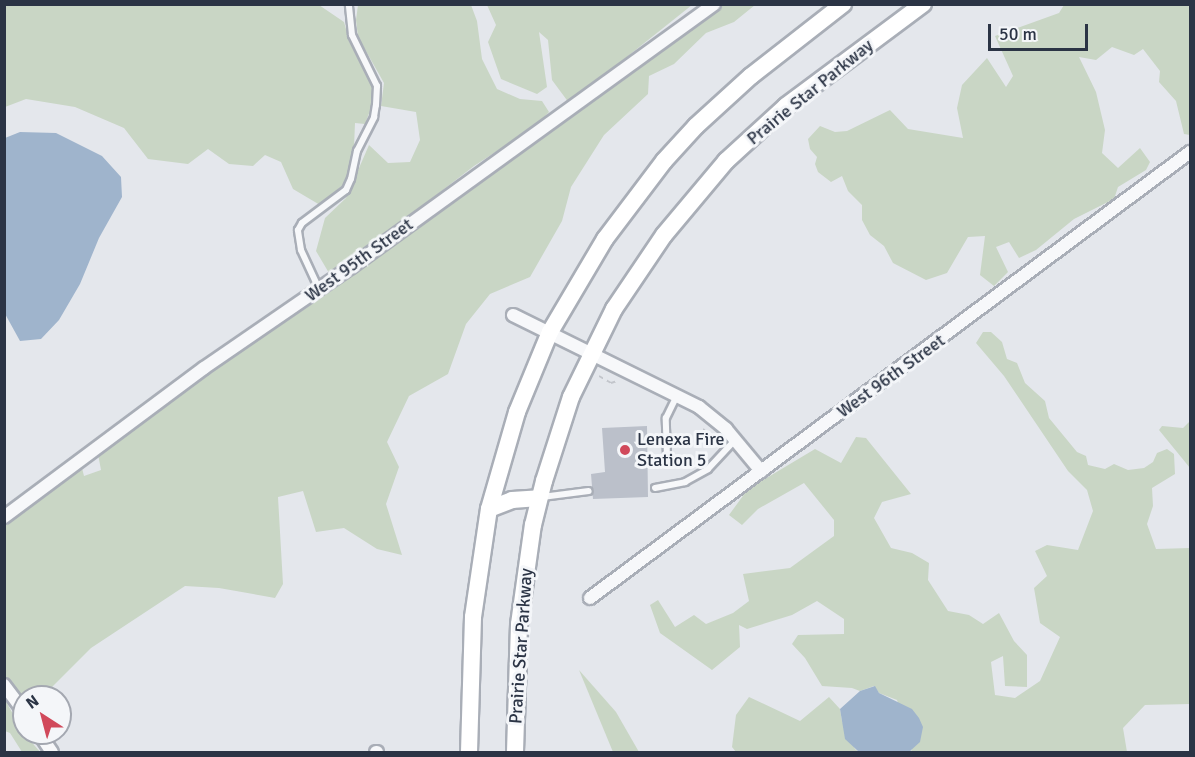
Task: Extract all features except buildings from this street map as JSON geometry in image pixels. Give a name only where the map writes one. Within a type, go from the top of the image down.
[{"type":"main road","points":[[469,753],[473,617],[489,509],[517,412],[550,332],[604,239],[664,160],[696,126],[751,76],[843,4]]},
{"type":"main road","name":"Prairie Star Parkway","points":[[515,753],[519,624],[524,572],[540,498],[571,397],[614,309],[658,243],[726,161],[786,106],[923,4]]},
{"type":"main road","points":[[489,509],[512,500],[540,498]]},
{"type":"street","name":"West 95th Street","points":[[4,516],[204,368],[319,289],[714,4]]},
{"type":"street","name":"West 96th Street","points":[[590,598],[1191,152]]},
{"type":"street","points":[[513,315],[677,394],[713,417],[736,439],[761,471]]},
{"type":"lane","points":[[319,289],[301,250],[298,231],[302,223],[346,190],[351,179],[357,151],[374,117],[376,105],[377,86],[352,35],[349,4]]},
{"type":"lane","points":[[667,456],[666,418],[677,394]]},
{"type":"lane","points":[[655,488],[685,482],[708,469],[736,439]]},
{"type":"lane","points":[[540,498],[589,491]]},
{"type":"green space","points":[[4,5],[319,5],[344,22],[350,43],[372,71],[376,95],[365,124],[355,123],[354,147],[345,183],[320,205],[293,189],[281,162],[265,155],[253,166],[229,164],[208,149],[188,164],[148,159],[124,128],[75,107],[26,99],[5,107]]},
{"type":"green space","points":[[358,5],[471,5],[477,21],[482,59],[497,89],[520,99],[542,101],[549,112],[537,125],[474,166],[383,236],[329,273],[316,251],[325,218],[346,198],[369,145],[388,163],[410,162],[420,140],[416,112],[381,106],[384,83],[358,37],[356,20]]},
{"type":"green space","points":[[487,5],[692,5],[569,103],[552,80],[548,40],[539,32],[547,87],[537,94],[501,79],[488,42],[496,25]]},
{"type":"green space","points":[[720,5],[755,5],[734,22],[706,33],[674,64],[649,76],[648,94],[604,135],[571,187],[562,221],[530,277],[490,294],[466,324],[448,374],[409,396],[387,442],[399,467],[386,504],[402,555],[377,549],[344,528],[316,532],[303,491],[278,497],[283,584],[275,598],[219,588],[185,586],[91,648],[54,685],[12,686],[5,677],[4,519],[81,464],[84,476],[101,470],[98,454],[192,384],[312,304],[387,246],[558,126],[574,108]]},
{"type":"green space","points":[[1064,5],[1190,5],[1190,135],[1184,134],[1176,101],[1159,82],[1160,71],[1143,49],[1134,55],[1112,47],[1096,60],[1079,57],[1096,92],[1105,130],[1102,153],[1118,168],[1140,148],[1150,162],[1146,170],[1118,187],[1114,199],[1074,219],[1036,250],[1019,258],[1009,242],[996,247],[1008,272],[994,286],[980,275],[985,236],[968,237],[947,273],[926,280],[893,263],[884,246],[870,235],[862,220],[862,205],[848,191],[842,176],[831,182],[818,172],[815,164],[817,157],[810,149],[808,139],[820,126],[835,132],[847,131],[890,110],[908,129],[963,138],[957,108],[962,85],[987,58],[1006,87],[1013,76],[995,36],[1059,13]]},
{"type":"green space","points":[[983,332],[991,332],[1002,342],[1007,359],[1017,363],[1025,383],[1045,401],[1049,418],[1077,452],[1086,456],[1088,465],[1105,469],[1114,464],[1128,470],[1144,468],[1153,462],[1157,453],[1167,449],[1174,454],[1175,474],[1152,488],[1153,506],[1147,524],[1156,549],[1190,548],[1190,704],[1145,705],[1123,728],[1127,752],[909,752],[912,750],[897,700],[879,693],[874,686],[860,691],[852,688],[822,686],[805,658],[792,644],[798,635],[844,634],[844,619],[817,601],[792,615],[747,629],[739,625],[740,647],[712,670],[660,633],[650,605],[658,600],[675,627],[694,615],[706,624],[733,613],[749,601],[743,574],[790,568],[834,536],[834,520],[804,483],[758,509],[742,525],[729,515],[748,489],[815,449],[841,463],[856,437],[866,438],[911,494],[882,502],[874,518],[891,548],[912,553],[929,563],[928,580],[948,611],[969,615],[983,624],[999,613],[1014,641],[1027,655],[1027,687],[1005,686],[1003,656],[991,662],[995,695],[1015,698],[1040,681],[1060,637],[1040,623],[1034,588],[1047,576],[1035,551],[1047,545],[1078,550],[1093,511],[1087,490],[1068,471],[1004,376],[976,343]]},
{"type":"green space","points":[[1190,421],[1190,468],[1159,430],[1162,426],[1183,428]]},
{"type":"green space","points":[[579,670],[616,712],[639,752],[613,752]]},
{"type":"green space","points":[[749,697],[800,721],[829,697],[840,709],[842,721],[855,749],[859,752],[736,752],[732,747],[736,715]]},
{"type":"green space","points":[[5,700],[12,712],[12,736],[5,731]]},
{"type":"green space","points":[[18,745],[34,745],[40,752],[22,752]]},
{"type":"water","points":[[20,132],[56,133],[102,156],[121,177],[122,197],[99,238],[80,284],[59,320],[41,339],[20,341],[4,312],[5,138]]},
{"type":"water","points":[[875,686],[879,693],[912,709],[919,718],[923,727],[920,742],[909,752],[859,752],[845,739],[840,709],[860,691]]},
{"type":"place","name":"Lenexa Fire Station 5","points":[[625,450]]}]
